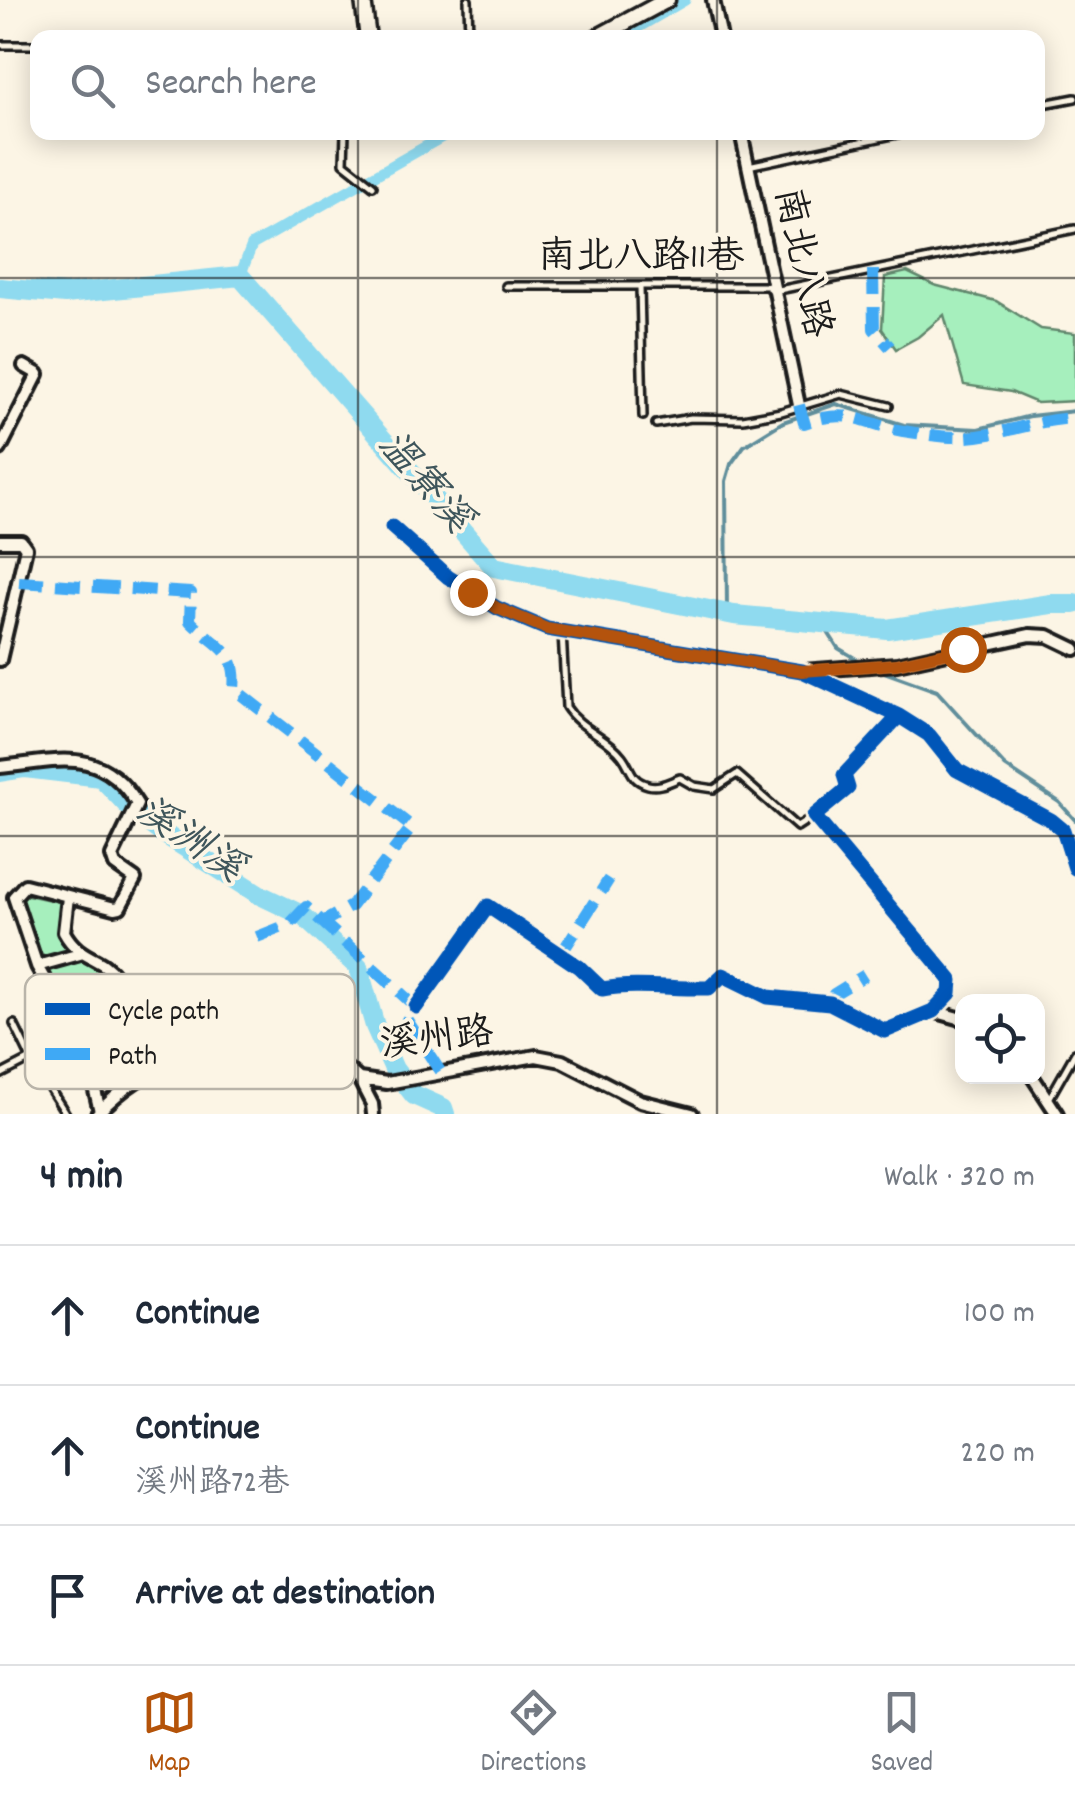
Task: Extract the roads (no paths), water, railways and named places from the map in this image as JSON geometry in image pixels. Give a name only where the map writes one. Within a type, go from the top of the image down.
[{"type":"street","points":[[363,0],[367,30]]},
{"type":"street","points":[[611,30],[667,0]]},
{"type":"street","points":[[713,0],[719,30]]},
{"type":"street","name":"南北八路","points":[[743,140],[800,405]]},
{"type":"street","points":[[0,449],[38,374],[24,366]]},
{"type":"street","points":[[392,527],[448,577],[497,608],[562,632],[802,671],[897,664],[1030,635],[1048,636],[1075,649]]},
{"type":"street","points":[[0,541],[21,541],[26,548],[0,660]]},
{"type":"street","points":[[802,671],[900,716],[929,734],[957,770],[1051,820],[1063,830],[1075,868]]},
{"type":"street","points":[[416,1006],[488,906],[580,966],[602,989],[631,984],[667,989],[708,988],[722,975],[768,997],[830,1003],[885,1030],[932,1010],[950,993],[951,980],[814,816],[848,788],[844,775],[900,716]]},
{"type":"street","points":[[0,767],[78,760],[99,766],[137,804],[112,856],[115,864],[135,879],[120,907],[25,885],[14,897],[42,974]]},
{"type":"street","points":[[68,896],[64,932],[80,954],[112,974]]},
{"type":"street","points":[[38,966],[80,954]]},
{"type":"street","points":[[932,1010],[955,1017]]},
{"type":"street","name":"溪州路","points":[[355,1075],[387,1083],[536,1056],[562,1061],[640,1101],[692,1114]]},
{"type":"street","points":[[359,1078],[373,1114]]},
{"type":"street","points":[[1037,1084],[1058,1114]]},
{"type":"street","name":"溪州路","points":[[99,1112],[128,1089]]},
{"type":"lane","points":[[468,0],[469,30]]},
{"type":"lane","points":[[0,45],[30,45]]},
{"type":"lane","points":[[1045,104],[1075,98]]},
{"type":"lane","points":[[345,140],[344,163],[372,186]]},
{"type":"lane","points":[[748,166],[870,140]]},
{"type":"lane","name":"南北八路11巷","points":[[506,286],[766,286],[774,291],[1075,228]]},
{"type":"lane","points":[[640,287],[643,416]]},
{"type":"lane","points":[[656,424],[692,418],[743,419],[842,394],[889,406]]},
{"type":"lane","points":[[562,632],[566,708],[573,718],[622,756],[630,775],[645,785],[658,786],[680,778],[694,786],[714,789],[737,774],[797,827],[814,816]]},
{"type":"lane","points":[[14,1024],[25,1047]]},
{"type":"lane","points":[[1048,1100],[1075,1053]]},
{"type":"lane","points":[[0,1075],[25,1062]]},
{"type":"lane","points":[[50,1089],[66,1114]]},
{"type":"waterway","points":[[634,30],[685,0]]},
{"type":"waterway","points":[[240,276],[252,245],[437,140]]},
{"type":"waterway","name":"溫寮溪","points":[[0,288],[65,294],[240,276],[494,567],[734,615],[887,629],[1051,604],[1075,604]]},
{"type":"waterway","points":[[727,613],[726,481],[731,464],[744,446],[783,422],[836,404],[904,425],[978,429],[1030,416],[1075,411]]},
{"type":"waterway","points":[[1070,602],[1075,597]]},
{"type":"waterway","points":[[822,623],[838,648],[863,663]]},
{"type":"waterway","points":[[876,669],[937,691],[1005,766],[1059,802],[1075,820]]},
{"type":"waterway","name":"溪洲溪","points":[[0,772],[25,768],[101,777],[133,811],[158,830],[260,895],[302,915],[358,967],[375,1026],[394,1069],[414,1095],[443,1108],[445,1114]]}]
